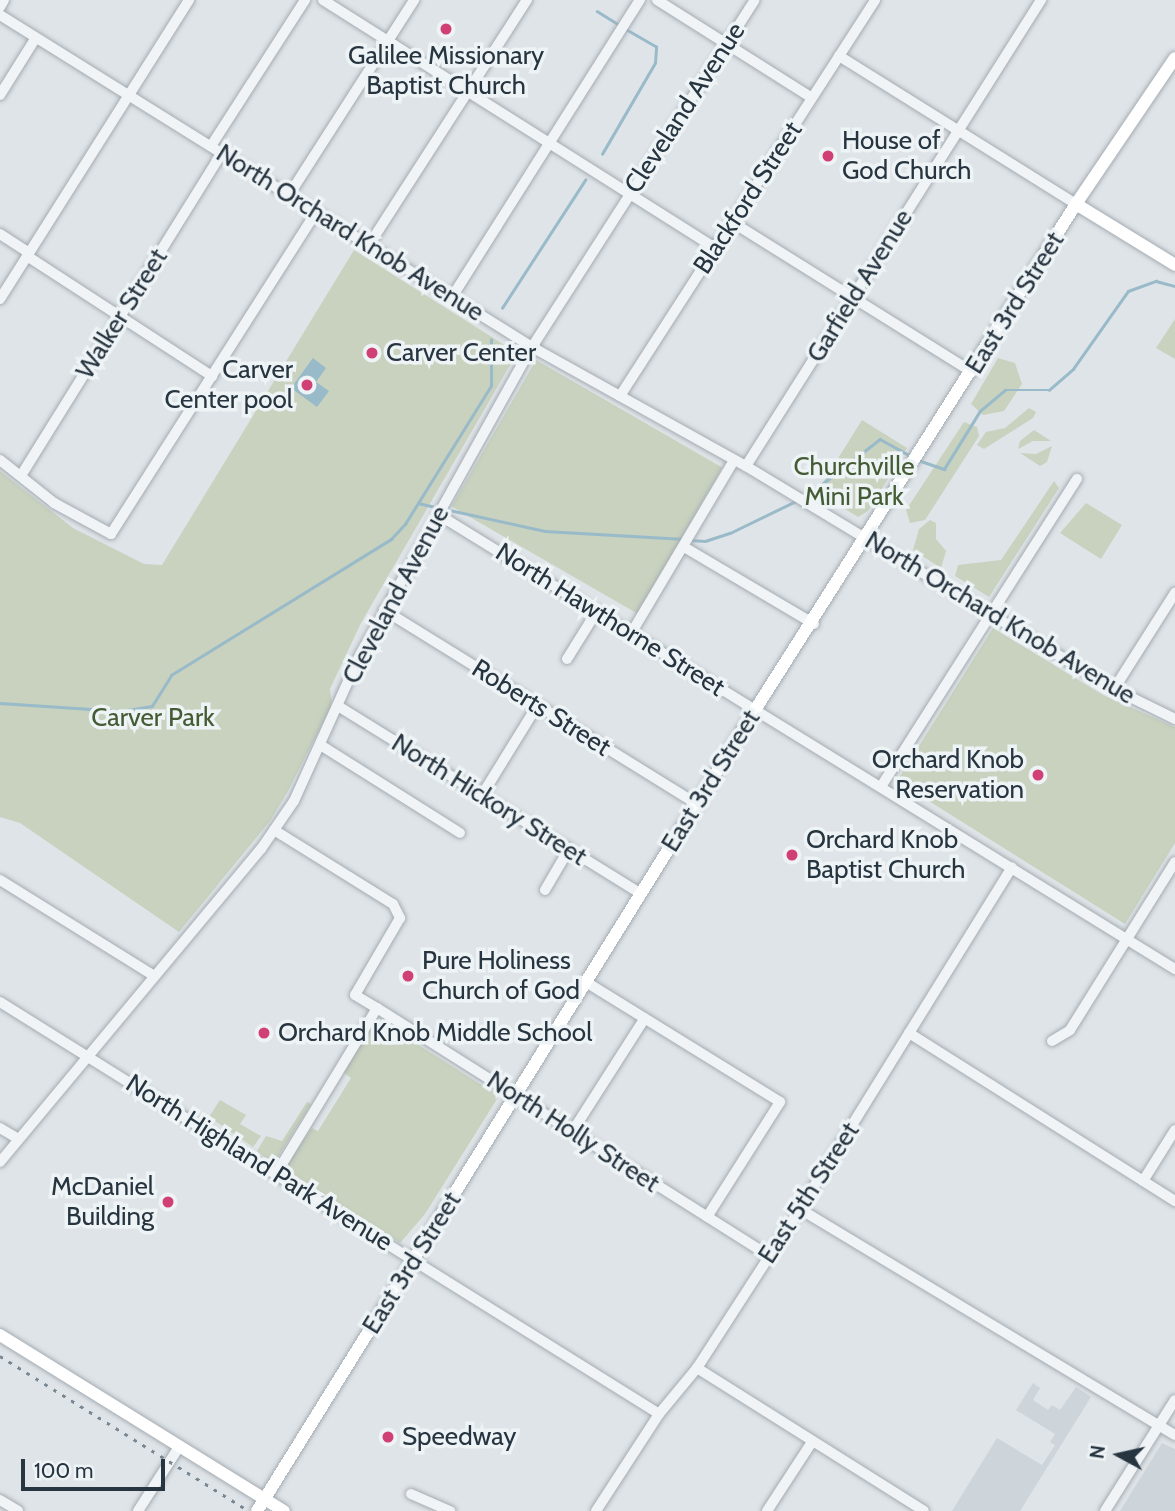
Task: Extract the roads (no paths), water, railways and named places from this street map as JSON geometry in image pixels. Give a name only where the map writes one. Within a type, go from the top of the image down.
[{"type":"main road","name":"East 3rd Street","points":[[257,1511],[755,710],[814,624],[1076,204],[1175,58]]},
{"type":"main road","points":[[1076,204],[1175,265]]},
{"type":"main road","points":[[0,1335],[284,1511]]},
{"type":"street","points":[[0,6],[4,0]]},
{"type":"street","points":[[0,299],[189,0]]},
{"type":"street","points":[[211,146],[305,0]]},
{"type":"street","points":[[323,0],[715,248]]},
{"type":"street","points":[[289,195],[414,0]]},
{"type":"street","points":[[369,245],[527,0]]},
{"type":"street","points":[[452,297],[640,0]]},
{"type":"street","points":[[657,0],[812,98]]},
{"type":"street","name":"Cleveland Avenue","points":[[0,1162],[274,830],[322,746],[384,610],[533,347],[755,0]]},
{"type":"street","name":"Blackford Street","points":[[620,396],[875,0]]},
{"type":"street","name":"Garfield Avenue","points":[[746,466],[1041,0]]},
{"type":"street","name":"North Orchard Knob Avenue","points":[[0,15],[533,347],[746,466],[1114,689],[1175,719]]},
{"type":"street","points":[[0,95],[35,39]]},
{"type":"street","points":[[839,56],[1076,204]]},
{"type":"street","name":"Walker Street","points":[[22,474],[222,153]]},
{"type":"street","points":[[0,460],[22,474],[54,503],[111,534],[316,212]]},
{"type":"street","points":[[732,222],[972,372]]},
{"type":"street","points":[[0,234],[120,318],[212,376]]},
{"type":"street","points":[[632,632],[734,460]]},
{"type":"street","points":[[882,785],[1077,479]]},
{"type":"street","name":"North Hawthorne Street","points":[[439,515],[882,785],[1175,969]]},
{"type":"street","points":[[684,547],[814,624]]},
{"type":"street","points":[[1114,689],[1175,593]]},
{"type":"street","name":"Roberts Street","points":[[384,610],[698,805]]},
{"type":"street","points":[[567,659],[597,611]]},
{"type":"street","name":"North Hickory Street","points":[[338,706],[640,893]]},
{"type":"street","points":[[482,794],[537,706]]},
{"type":"street","points":[[322,746],[460,833]]},
{"type":"street","points":[[274,830],[399,911],[398,928],[355,995],[377,1008],[276,1174]]},
{"type":"street","points":[[545,890],[569,849]]},
{"type":"street","points":[[1052,1041],[1070,1030],[1175,862]]},
{"type":"street","name":"East 5th Street","points":[[596,1511],[659,1414],[697,1368],[800,1209],[1012,867]]},
{"type":"street","points":[[0,880],[154,976]]},
{"type":"street","points":[[586,982],[780,1102],[707,1217]]},
{"type":"street","name":"North Highland Park Avenue","points":[[0,1002],[659,1414]]},
{"type":"street","name":"North Holly Street","points":[[377,1008],[769,1256]]},
{"type":"street","points":[[572,1132],[645,1017]]},
{"type":"street","points":[[909,1033],[1175,1201]]},
{"type":"street","points":[[0,1128],[18,1139]]},
{"type":"street","points":[[1143,1181],[1175,1130]]},
{"type":"street","points":[[800,1209],[1175,1435]]},
{"type":"street","points":[[697,1368],[924,1511]]},
{"type":"street","points":[[1105,1511],[1175,1400]]},
{"type":"street","points":[[767,1511],[811,1442]]},
{"type":"street","points":[[138,1511],[179,1447]]},
{"type":"street","points":[[411,1494],[450,1511]]},
{"type":"street","points":[[0,1500],[18,1511]]},
{"type":"water","name":"Carver Center pool","points":[[313,358],[326,368],[316,382],[329,391],[317,407],[291,388]]},
{"type":"waterway","points":[[597,11],[621,26]]},
{"type":"waterway","points":[[602,154],[655,63],[656,47],[626,30]]},
{"type":"waterway","points":[[502,308],[585,180]]},
{"type":"waterway","points":[[918,460],[944,469],[980,411],[1005,390],[1049,390],[1073,369],[1128,291],[1156,281],[1175,286]]},
{"type":"waterway","points":[[0,703],[121,711],[152,706],[171,675],[391,539],[405,524],[491,386],[491,340]]},
{"type":"waterway","points":[[804,498],[880,439],[912,457]]},
{"type":"waterway","points":[[691,540],[705,541],[730,533],[798,500]]},
{"type":"waterway","points":[[418,503],[439,508]]},
{"type":"waterway","points":[[445,509],[545,531],[684,539]]},
{"type":"railway","points":[[0,1356],[249,1511]]},
{"type":"place","name":"Galilee Missionary Baptist Church","points":[[446,29]]},
{"type":"place","name":"House of God Church","points":[[828,156]]},
{"type":"place","name":"Carver Center","points":[[372,353]]},
{"type":"place","name":"Carver Center pool","points":[[307,385]]},
{"type":"place","name":"Orchard Knob Reservation","points":[[1038,775]]},
{"type":"place","name":"Orchard Knob Baptist Church","points":[[792,855]]},
{"type":"place","name":"Pure Holiness Church of God","points":[[408,976]]},
{"type":"place","name":"Orchard Knob Middle School","points":[[264,1033]]},
{"type":"place","name":"McDaniel Building","points":[[168,1202]]},
{"type":"place","name":"Speedway","points":[[388,1437]]},
{"type":"park label","name":"Churchville Mini Park","points":[[854,482]]},
{"type":"park label","name":"Carver Park","points":[[153,718]]}]
